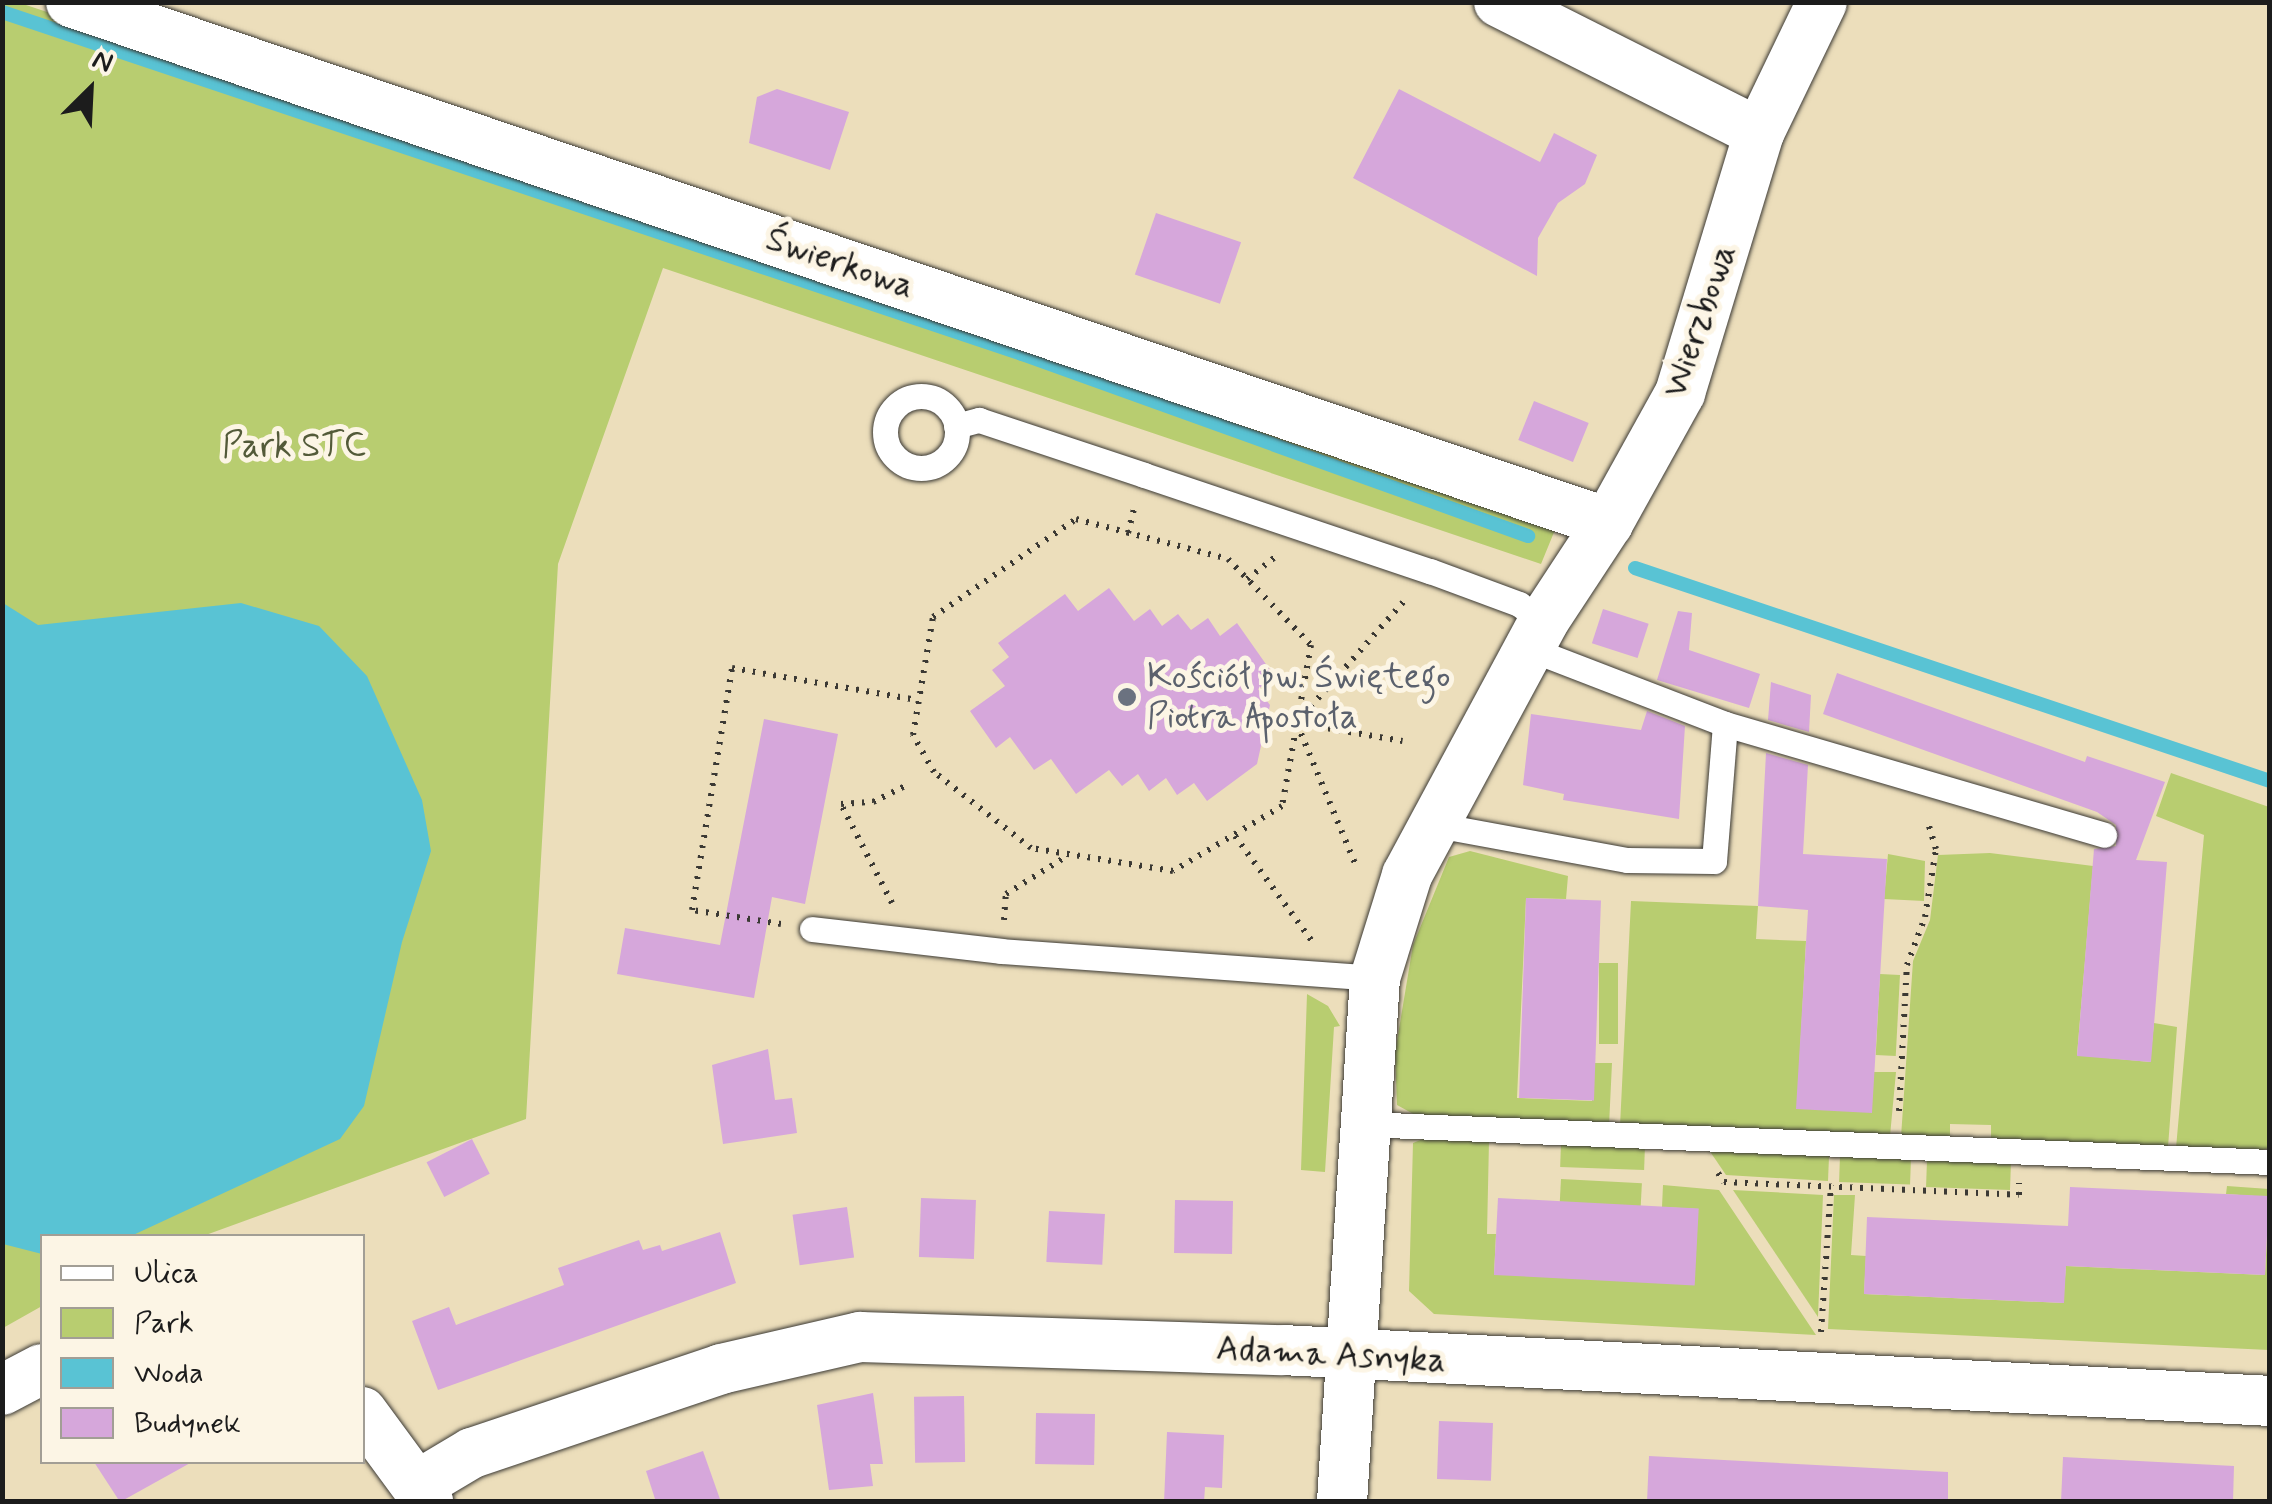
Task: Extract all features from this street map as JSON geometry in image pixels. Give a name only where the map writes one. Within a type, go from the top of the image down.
[{"type":"street","name":"Świerkowa","points":[[71,2],[1608,523]]},
{"type":"street","points":[[1499,2],[1760,133]]},
{"type":"street","name":"Wierzbowa","points":[[1342,1502],[1375,978],[1430,824],[1535,635],[1608,523],[1680,394],[1760,133],[1822,2]]},
{"type":"street","name":"Adama Asnyka","points":[[423,1493],[472,1453],[721,1369],[860,1337],[1349,1354],[2270,1402]]},
{"type":"street","points":[[2,1390],[40,1370]]},
{"type":"street","points":[[365,1416],[423,1493]]},
{"type":"lane","points":[[956,426],[979,420],[1520,604],[1535,635],[1725,724],[2104,835]]},
{"type":"lane","points":[[1430,824],[1627,860],[1714,861],[1725,724]]},
{"type":"lane","points":[[812,929],[911,941],[1375,978]]},
{"type":"lane","points":[[1364,1124],[2270,1162]]},
{"type":"path","points":[[1128,532],[1136,502]]},
{"type":"path","points":[[1076,518],[1128,532],[1228,559],[1310,646],[1282,806],[1173,871],[1032,848],[934,772],[913,734],[933,617],[1076,518]]},
{"type":"path","points":[[1248,578],[1270,561]]},
{"type":"path","points":[[1296,722],[1375,633]]},
{"type":"path","points":[[812,929],[692,910],[732,668],[917,700]]},
{"type":"path","points":[[1296,722],[1402,741]]},
{"type":"path","points":[[1296,722],[1356,868]]},
{"type":"path","points":[[1897,1147],[1908,965],[1925,917],[1936,850],[1916,781]]},
{"type":"path","points":[[909,784],[873,802],[841,804],[911,941]]},
{"type":"path","points":[[1235,836],[1316,947]]},
{"type":"path","points":[[1006,894],[1068,856]]},
{"type":"path","points":[[1821,1334],[1834,1145]]},
{"type":"green space","name":"Park STC","points":[[3,3],[20,3],[480,156],[1557,525],[1541,564],[663,268],[558,564],[526,1119],[209,1234],[40,1234],[40,1307],[3,1328]]},
{"type":"green space","points":[[2171,773],[2269,807],[2269,1148],[2263,1150],[2176,1148],[2204,835],[2156,816]]},
{"type":"green space","points":[[1470,851],[1568,876],[1566,899],[1526,898],[1517,1098],[1592,1101],[1594,1063],[1612,1063],[1609,1126],[1417,1116],[1397,1105],[1395,1053],[1413,945],[1449,857]]},
{"type":"green space","points":[[1990,853],[2093,866],[2077,1055],[2150,1062],[2154,1023],[2177,1027],[2168,1147],[1991,1141],[1991,1125],[1950,1124],[1950,1138],[1901,1137],[1913,961],[1930,920],[1938,855]]},
{"type":"green space","points":[[1888,854],[1925,861],[1924,901],[1884,899]]},
{"type":"green space","points":[[1631,901],[1758,906],[1756,939],[1806,941],[1797,1109],[1874,1072],[1896,1072],[1890,1136],[1620,1126]]},
{"type":"green space","points":[[1599,963],[1618,963],[1618,1044],[1599,1044]]},
{"type":"green space","points":[[1880,974],[1900,975],[1896,1056],[1876,1055]]},
{"type":"green space","points":[[1307,994],[1328,1006],[1340,1026],[1334,1027],[1325,1172],[1301,1170]]},
{"type":"green space","points":[[1428,1137],[1489,1141],[1487,1234],[1496,1234],[1494,1275],[1699,1209],[1662,1207],[1663,1185],[1719,1190],[1816,1335],[1434,1314],[1409,1291],[1413,1143]]},
{"type":"green space","points":[[1561,1143],[1645,1146],[1644,1170],[1560,1167]]},
{"type":"green space","points":[[1709,1150],[1829,1156],[1828,1181],[1726,1175]]},
{"type":"green space","points":[[1840,1156],[1911,1158],[1910,1184],[1839,1182]]},
{"type":"green space","points":[[1927,1160],[2011,1163],[2010,1190],[1926,1187]]},
{"type":"green space","points":[[1561,1179],[1642,1183],[1641,1206],[1560,1202]]},
{"type":"green space","points":[[2227,1186],[2269,1189],[2269,1197],[2226,1194]]},
{"type":"green space","points":[[1733,1190],[1823,1195],[1818,1317]]},
{"type":"green space","points":[[1834,1195],[1855,1195],[1851,1255],[1866,1256],[1864,1294],[2063,1303],[2066,1266],[2265,1275],[2269,1197],[2269,1350],[1828,1329]]},
{"type":"water","points":[[3,603],[38,625],[241,603],[319,626],[367,676],[422,800],[431,851],[402,942],[364,1106],[340,1139],[135,1234],[40,1234],[40,1253],[3,1244]]},
{"type":"building","points":[[777,89],[849,112],[830,170],[749,143],[757,97]]},
{"type":"building","points":[[1399,89],[1540,162],[1554,133],[1597,155],[1585,184],[1558,203],[1538,238],[1537,276],[1353,178]]},
{"type":"building","points":[[1156,213],[1241,242],[1220,304],[1135,274]]},
{"type":"building","points":[[1534,401],[1589,423],[1573,462],[1518,440]]},
{"type":"building","name":"Kościół pw. Świętego Piotra Apostoła","points":[[1109,588],[1134,621],[1150,609],[1162,626],[1178,614],[1191,630],[1208,618],[1220,636],[1237,623],[1275,677],[1258,689],[1270,705],[1257,764],[1207,801],[1194,783],[1177,795],[1166,778],[1149,791],[1138,774],[1122,786],[1109,770],[1076,794],[1051,759],[1034,770],[1010,737],[996,748],[970,711],[1005,686],[992,670],[1009,657],[998,643],[1065,594],[1078,611]]},
{"type":"building","points":[[1603,609],[1649,624],[1638,658],[1592,643]]},
{"type":"building","points":[[1678,611],[1692,613],[1689,650],[1760,674],[1749,708],[1657,680]]},
{"type":"building","points":[[1837,673],[2085,762],[2087,756],[2165,782],[2136,860],[2167,862],[2151,1062],[2077,1056],[2094,849],[2116,846],[2116,825],[2097,812],[1823,714]]},
{"type":"building","points":[[1771,682],[1811,695],[1809,732],[1768,720]]},
{"type":"building","points":[[1647,711],[1685,726],[1679,819],[1563,800],[1564,794],[1523,785],[1531,714],[1641,730]]},
{"type":"building","points":[[764,719],[838,734],[805,904],[772,897],[754,998],[617,974],[625,928],[720,945]]},
{"type":"building","points":[[1766,753],[1808,765],[1803,854],[1887,859],[1872,1113],[1796,1109],[1808,910],[1758,906]]},
{"type":"building","points":[[1526,898],[1601,901],[1594,1100],[1519,1098]]},
{"type":"building","points":[[768,1049],[775,1100],[792,1098],[797,1133],[723,1144],[712,1065]]},
{"type":"building","points":[[472,1139],[490,1174],[444,1197],[427,1162]]},
{"type":"building","points":[[2070,1187],[2269,1196],[2265,1275],[2066,1266],[2064,1303],[1864,1294],[1867,1217],[2068,1226]]},
{"type":"building","points":[[921,1198],[976,1200],[974,1259],[919,1257]]},
{"type":"building","points":[[1498,1198],[1699,1209],[1695,1285],[1494,1275]]},
{"type":"building","points":[[1175,1200],[1233,1201],[1232,1254],[1174,1253]]},
{"type":"building","points":[[847,1207],[854,1258],[800,1265],[793,1215]]},
{"type":"building","points":[[1049,1211],[1105,1214],[1102,1265],[1046,1262]]},
{"type":"building","points":[[720,1232],[736,1283],[438,1390],[412,1321],[449,1307],[456,1325],[564,1285],[558,1268],[639,1240],[643,1250],[660,1245],[662,1251]]},
{"type":"building","points":[[873,1393],[883,1464],[870,1464],[873,1486],[829,1490],[817,1405]]},
{"type":"building","points":[[964,1396],[965,1462],[915,1463],[914,1397]]},
{"type":"building","points":[[1036,1413],[1095,1414],[1094,1465],[1035,1464]]},
{"type":"building","points":[[1439,1421],[1493,1423],[1491,1481],[1437,1479]]},
{"type":"building","points":[[1167,1432],[1224,1435],[1222,1488],[1205,1487],[1204,1502],[1164,1502]]},
{"type":"building","points":[[703,1451],[721,1502],[656,1502],[646,1471]]},
{"type":"building","points":[[1649,1456],[1948,1472],[1948,1502],[1647,1502]]},
{"type":"building","points":[[2063,1457],[2234,1466],[2233,1502],[2061,1502]]},
{"type":"building","points":[[95,1464],[188,1464],[120,1502]]},
{"type":"waterway","points":[[2,12],[1022,354],[1528,536]]},
{"type":"waterway","points":[[1635,568],[2270,781]]},
{"type":"place","name":"Kościół pw. Świętego Piotra Apostoła","points":[[1127,697]]}]
